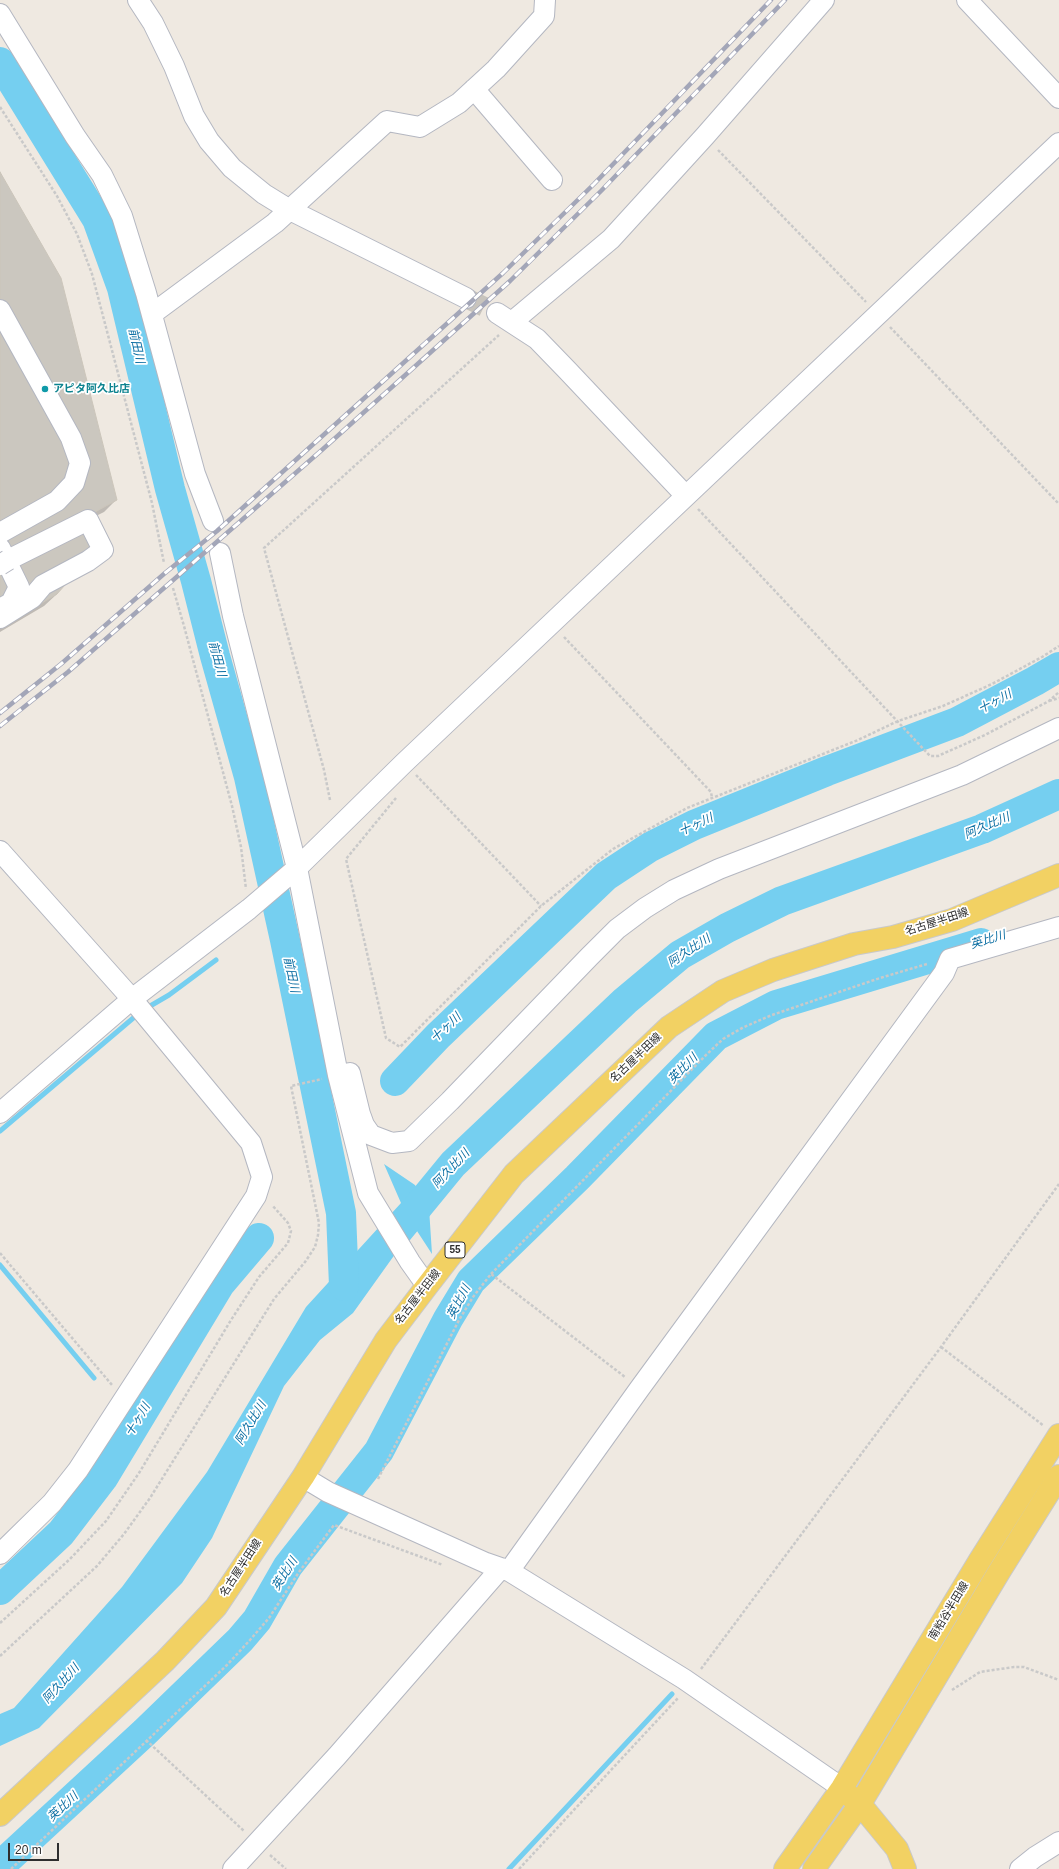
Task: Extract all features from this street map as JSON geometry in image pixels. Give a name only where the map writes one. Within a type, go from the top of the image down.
[{"type":"main road","name":"名古屋半田線","points":[[0,1815],[165,1661],[216,1607],[303,1477],[386,1340],[514,1174],[669,1027],[717,995],[773,970],[854,944],[893,937],[952,920],[1059,875]]},
{"type":"main road","name":"南粕谷半田線","points":[[786,1869],[842,1788],[980,1560],[1058,1436]]},
{"type":"main road","name":"南粕谷半田線","points":[[814,1869],[860,1804],[999,1572],[1059,1476]]},
{"type":"main road","points":[[842,1788],[860,1804],[897,1849],[905,1869]]},
{"type":"street","points":[[138,0],[152,23],[174,66],[194,116],[209,141],[232,168],[264,194],[290,210],[466,298]]},
{"type":"street","points":[[152,314],[197,282],[290,210],[387,121],[420,127],[459,103],[496,69],[544,16],[545,0]]},
{"type":"street","points":[[686,496],[536,339],[504,317],[611,240],[705,136],[824,0]]},
{"type":"street","points":[[967,0],[1059,98]]},
{"type":"street","points":[[0,14],[75,136],[102,175],[122,216],[152,314],[195,474],[213,521]]},
{"type":"street","points":[[474,89],[552,180]]},
{"type":"street","points":[[0,1113],[132,999],[253,906],[294,871],[404,763],[551,623],[1059,143]]},
{"type":"street","points":[[0,310],[71,438],[80,463],[74,483],[57,501],[0,533]]},
{"type":"street","points":[[0,609],[11,603],[19,587],[3,558],[88,520],[103,550],[88,561],[43,585],[32,598],[0,618]]},
{"type":"street","points":[[220,553],[233,616],[294,871],[338,1075],[368,1193],[410,1262],[427,1286]]},
{"type":"street","points":[[338,1075],[350,1073],[360,1114],[364,1125],[371,1135],[392,1143],[409,1141],[617,929],[645,908],[674,890],[719,869],[962,775],[1059,728]]},
{"type":"street","points":[[0,851],[132,999],[251,1143],[262,1177],[256,1196],[78,1470],[57,1498],[0,1554]]},
{"type":"street","points":[[232,1869],[337,1756],[505,1570],[944,973],[950,959],[1059,927]]},
{"type":"street","points":[[303,1477],[328,1492],[486,1563],[505,1570],[684,1679],[842,1788]]},
{"type":"street","points":[[1020,1869],[1058,1842]]},
{"type":"path","points":[[0,107],[57,196],[80,241],[92,274],[152,503],[164,563]]},
{"type":"path","points":[[330,800],[324,770],[264,548],[489,346],[504,317]]},
{"type":"path","points":[[686,496],[907,729],[930,756],[938,756],[984,735],[1049,701],[1059,698]]},
{"type":"path","points":[[172,588],[184,626],[232,806],[253,906]]},
{"type":"path","points":[[551,623],[705,786],[710,792],[712,798]]},
{"type":"path","points":[[400,794],[346,859],[386,1038],[400,1047],[541,906],[613,849],[687,808],[858,740],[898,721],[942,706],[992,684],[1059,646]]},
{"type":"path","points":[[1049,701],[1059,692]]},
{"type":"path","points":[[413,779],[417,776],[541,906]]},
{"type":"path","points":[[378,1479],[459,1320],[473,1297],[491,1274],[723,1039],[744,1027],[772,1015],[880,978],[950,959]]},
{"type":"path","points":[[0,1656],[97,1566],[124,1534],[150,1498],[274,1299],[305,1262],[315,1247],[318,1235],[318,1223],[291,1086],[338,1075]]},
{"type":"path","points":[[701,1669],[941,1347],[1059,1184]]},
{"type":"path","points":[[0,1623],[70,1559],[106,1521],[139,1473],[231,1320],[259,1277],[288,1243],[291,1231],[288,1224],[258,1190]]},
{"type":"path","points":[[0,1253],[124,1400]]},
{"type":"path","points":[[491,1274],[640,1388]]},
{"type":"path","points":[[941,1347],[1058,1436]]},
{"type":"path","points":[[11,1869],[227,1665],[269,1618],[299,1572],[334,1525],[447,1566]]},
{"type":"path","points":[[949,1692],[980,1672],[988,1670],[1024,1667],[1059,1680]]},
{"type":"path","points":[[519,1869],[678,1698]]},
{"type":"path","points":[[146,1740],[286,1869]]},
{"type":"water","points":[[384,1164],[415,1185],[429,1208],[432,1254],[417,1231],[398,1250],[353,1313],[320,1340],[284,1386],[212,1538],[182,1583],[39,1728],[0,1746],[0,1714],[14,1708],[122,1587],[207,1472],[306,1307],[401,1203]]},
{"type":"building","name":"アピタ阿久比店","points":[[0,172],[61,278],[117,500],[93,513],[107,538],[57,594],[0,628]]},
{"type":"waterway","name":"前田川","points":[[0,62],[97,219],[122,288],[170,489],[249,777],[285,940],[341,1213],[344,1286]]},
{"type":"waterway","name":"十ヶ川","points":[[395,1081],[438,1036],[606,876],[650,847],[694,825],[827,771],[957,722],[1059,667]]},
{"type":"waterway","name":"阿久比川","points":[[398,1231],[453,1164],[625,1001],[680,955],[727,928],[782,901],[982,829],[1059,794]]},
{"type":"waterway","name":"英比川","points":[[0,1866],[145,1732],[240,1640],[257,1620],[288,1566],[379,1451],[448,1319],[471,1281],[577,1178],[716,1036],[776,1005],[981,943]]},
{"type":"waterway","points":[[145,1009],[169,995],[216,960]]},
{"type":"waterway","points":[[0,1131],[138,1014]]},
{"type":"waterway","name":"十ヶ川","points":[[0,1590],[61,1533],[103,1478],[220,1284],[259,1238]]},
{"type":"waterway","points":[[0,1265],[94,1378]]},
{"type":"waterway","points":[[509,1869],[672,1694]]},
{"type":"tunnel","points":[[466,298],[497,313]]},
{"type":"railway","points":[[0,713],[61,664],[165,573],[217,531],[503,273],[594,184],[771,0]]},
{"type":"railway","points":[[0,726],[68,672],[323,449],[510,281],[601,191],[785,0]]},
{"type":"place","name":"アピタ阿久比店","points":[[45,389]]}]
